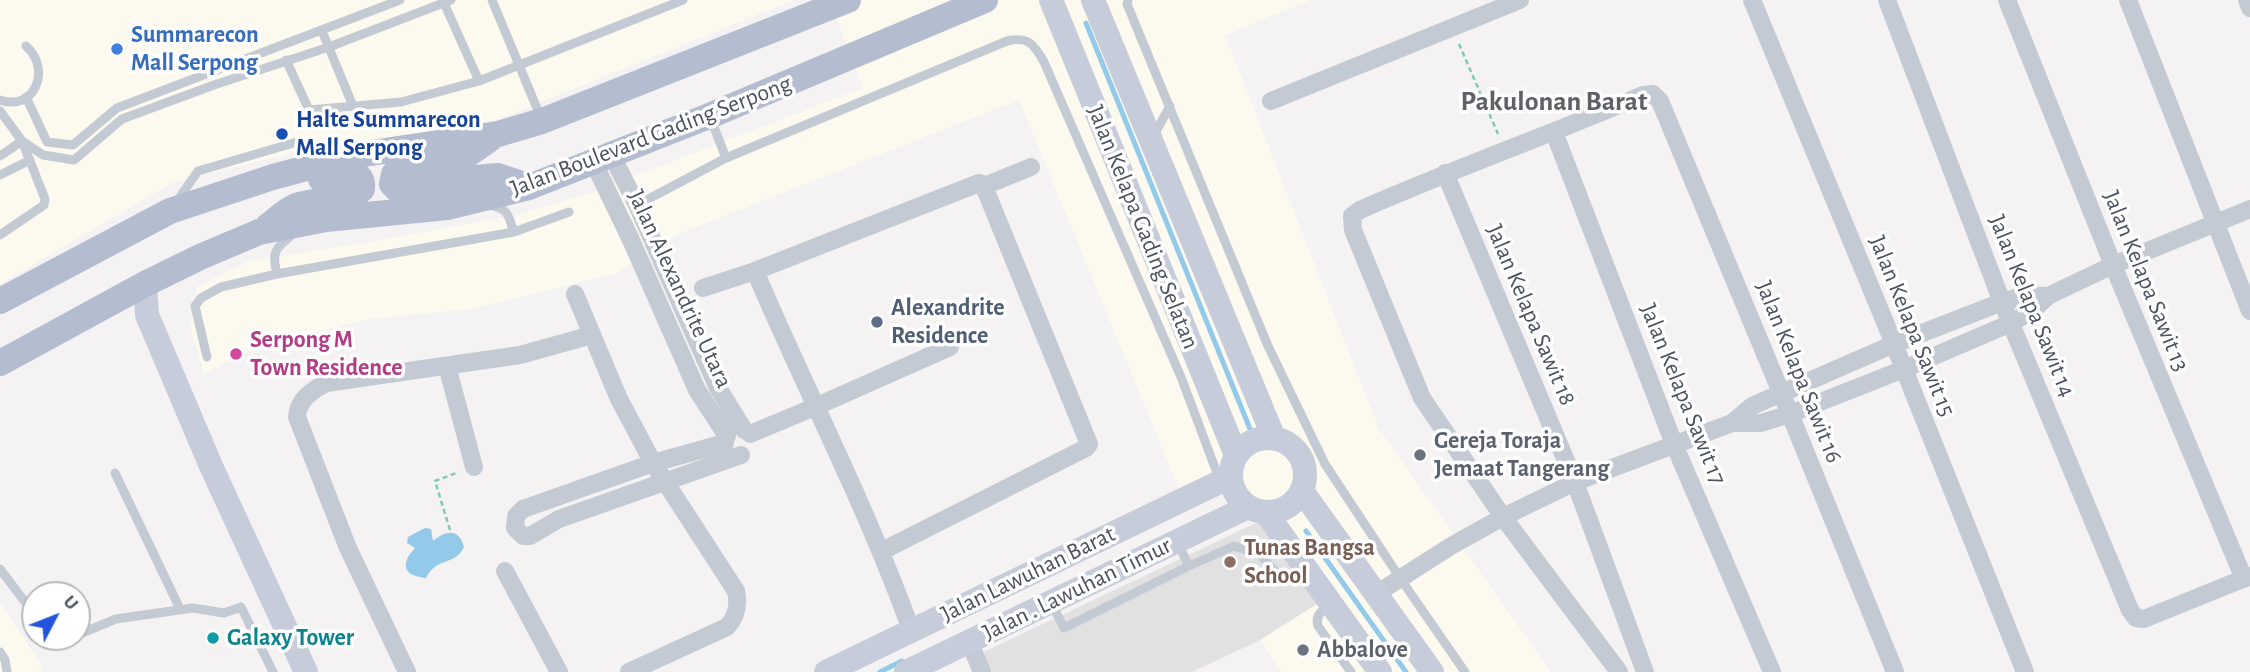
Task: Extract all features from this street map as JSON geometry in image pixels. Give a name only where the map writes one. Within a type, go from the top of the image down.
[{"type":"main road","points":[[0,300],[170,211],[273,177],[351,156],[386,153],[498,134],[542,121],[812,10],[848,0]]},
{"type":"main road","name":"Jalan Boulevard Gading Serpong","points":[[0,363],[134,290],[200,257],[259,232],[326,219],[447,206],[529,187],[709,116],[985,0]]},
{"type":"main road","points":[[498,134],[456,162],[434,169],[401,170],[394,174],[393,184],[404,194],[475,178],[498,176],[529,187]]},
{"type":"main road","points":[[234,190],[268,194],[334,174],[348,173],[360,177],[363,183],[359,193],[292,207],[259,232]]},
{"type":"street","name":"Jalan Kelapa Gading Selatan","points":[[1051,0],[1229,471]]},
{"type":"street","name":"Jalan Kelapa Gading Selatan","points":[[1093,0],[1274,438]]},
{"type":"street","points":[[1271,101],[1520,0]]},
{"type":"street","name":"Jalan Kelapa Sawit 15","points":[[1752,0],[2025,672]]},
{"type":"street","name":"Jalan Kelapa Sawit 13","points":[[2007,0],[2113,265],[2247,578]]},
{"type":"street","points":[[2128,0],[2250,311]]},
{"type":"street","points":[[2247,0],[2250,8]]},
{"type":"street","name":"Jalan Kelapa Sawit 14","points":[[1886,1],[2002,302],[2130,610],[2136,618],[2144,620],[2247,578]]},
{"type":"street","name":"Jalan Kelapa Sawit 16","points":[[1554,132],[1643,95],[1653,94],[1660,101],[1895,672]]},
{"type":"street","points":[[1554,132],[1445,173],[1360,210],[1352,216],[1353,229],[1422,398],[1503,517],[1619,672]]},
{"type":"street","name":"Jalan Kelapa Sawit 17","points":[[1554,132],[1674,444],[1772,672]]},
{"type":"street","name":"Jalan Alexandrite Utara","points":[[602,158],[637,205],[737,436]]},
{"type":"street","name":"Jalan Alexandrite Utara","points":[[602,158],[631,240],[697,390],[737,436]]},
{"type":"street","points":[[984,186],[1031,167]]},
{"type":"street","name":"Jalan Kelapa Sawit 18","points":[[1445,173],[1575,482],[1646,672]]},
{"type":"street","points":[[704,288],[755,271],[979,183],[984,186],[1089,443],[1086,448],[881,551]]},
{"type":"street","points":[[1376,594],[1503,517],[1575,482],[1732,423],[1760,423],[1790,414],[1904,369],[2011,323],[2032,311],[2048,296],[2113,265],[2250,209]]},
{"type":"street","points":[[755,271],[788,350],[817,407],[881,551],[911,630]]},
{"type":"street","points":[[134,290],[211,467],[306,672]]},
{"type":"street","points":[[575,294],[619,399],[653,463],[736,591],[737,605],[733,620],[727,627],[629,672]]},
{"type":"street","points":[[1732,423],[1752,406],[1894,344],[2002,302],[2026,295],[2048,296]]},
{"type":"street","points":[[407,672],[348,548],[297,417],[298,407],[313,391],[326,383],[520,355],[592,335]]},
{"type":"street","points":[[737,436],[734,454],[741,455],[559,519],[530,536],[523,536],[515,528],[516,516],[523,509],[817,407],[950,347]]},
{"type":"street","points":[[447,366],[474,467]]},
{"type":"street","points":[[1257,510],[1277,512],[1287,508],[1302,491],[1305,480],[1301,458],[1294,449],[1274,438],[1253,440],[1243,446],[1229,471],[1233,489],[1239,499],[1257,510],[1304,566],[1380,672]]},
{"type":"street","name":"Jalan Lawuhan Barat","points":[[826,672],[1229,471]]},
{"type":"street","points":[[1302,491],[1432,672]]},
{"type":"street","name":"Jalan . Lawuhan Timur","points":[[906,672],[1176,541],[1257,510]]},
{"type":"street","points":[[505,570],[559,672]]},
{"type":"street","points":[[969,641],[982,672]]},
{"type":"lane","points":[[26,97],[45,140],[50,144],[75,144],[117,108],[400,0]]},
{"type":"lane","points":[[492,0],[542,121]]},
{"type":"lane","points":[[286,60],[307,109],[401,102],[480,81],[683,0]]},
{"type":"lane","points":[[1128,0],[1127,4],[1268,346],[1325,464],[1465,672]]},
{"type":"lane","points":[[22,141],[43,155],[74,160],[122,119],[329,47],[447,1],[480,81]]},
{"type":"lane","points":[[322,31],[353,106]]},
{"type":"lane","points":[[637,205],[726,158],[1007,40],[1020,38],[1037,49],[1044,62],[1191,373]]},
{"type":"lane","points":[[0,100],[16,102],[26,97],[37,85],[39,68],[32,52],[26,46]]},
{"type":"lane","points":[[260,53],[266,67]]},
{"type":"lane","points":[[1150,140],[1170,106]]},
{"type":"lane","points":[[117,108],[122,119]]},
{"type":"lane","points":[[0,111],[22,141],[45,202],[0,234]]},
{"type":"lane","points":[[709,116],[726,158]]},
{"type":"lane","points":[[0,156],[22,141]]},
{"type":"lane","points":[[170,211],[198,171],[297,142],[351,156]]},
{"type":"lane","points":[[0,174],[30,160]]},
{"type":"lane","points":[[474,201],[508,212],[514,232]]},
{"type":"lane","points":[[207,357],[195,306],[197,301],[221,287],[278,274],[514,232],[569,212]]},
{"type":"lane","points":[[278,274],[273,257],[277,249],[307,223]]},
{"type":"lane","points":[[115,473],[180,609]]},
{"type":"lane","points":[[1176,541],[1189,566]]},
{"type":"lane","points":[[1051,601],[1064,628],[1234,546],[1259,554],[1278,574],[1291,575],[1304,566]]},
{"type":"lane","points":[[0,569],[21,597]]},
{"type":"lane","points":[[1332,605],[1325,608],[1317,620],[1318,626],[1351,672]]},
{"type":"lane","points":[[91,629],[116,619],[180,609],[224,612],[242,607],[273,672]]},
{"type":"lane","points":[[0,652],[7,672]]},
{"type":"path","points":[[1452,27],[1504,150]]},
{"type":"path","points":[[450,530],[435,481],[474,467]]},
{"type":"shaded area","points":[[0,0],[794,0],[502,118],[421,137],[315,147],[172,183],[0,284]]},
{"type":"shaded area","points":[[829,0],[1311,0],[1225,35],[1379,429],[1551,672],[1282,672],[1260,640],[1318,604],[1258,522],[1231,463],[1179,489],[1019,100],[676,235],[615,274],[472,309],[369,319],[265,344],[204,374],[190,326],[198,286],[249,261],[517,215],[587,194],[863,88]]},
{"type":"shaded area","name":"Tunas Bangsa School","points":[[1258,522],[1318,603],[1260,640],[1192,672],[979,672],[971,658]]},
{"type":"shaded area","points":[[0,602],[21,634],[21,651],[32,651],[43,667],[37,672],[0,672]]},
{"type":"water","points":[[425,528],[431,529],[433,541],[452,533],[459,536],[464,547],[455,557],[430,571],[426,578],[412,575],[406,568],[407,559],[415,548],[407,543],[408,537]]},
{"type":"waterway","points":[[1086,23],[1250,429]]},
{"type":"waterway","points":[[1306,531],[1406,672]]},
{"type":"waterway","points":[[880,672],[902,661]]},
{"type":"place","name":"Summarecon Mall Serpong","points":[[117,49]]},
{"type":"place","name":"Halte Summarecon Mall Serpong","points":[[282,134]]},
{"type":"place","name":"Alexandrite Residence","points":[[877,322]]},
{"type":"place","name":"Serpong M Town Residence","points":[[236,354]]},
{"type":"place","name":"Gereja Toraja Jemaat Tangerang","points":[[1420,455]]},
{"type":"place","name":"Tunas Bangsa School","points":[[1230,562]]},
{"type":"place","name":"Galaxy Tower","points":[[213,638]]},
{"type":"place","name":"Abbalove","points":[[1303,650]]},
{"type":"district","name":"Pakulonan Barat","points":[[1554,102]]}]
